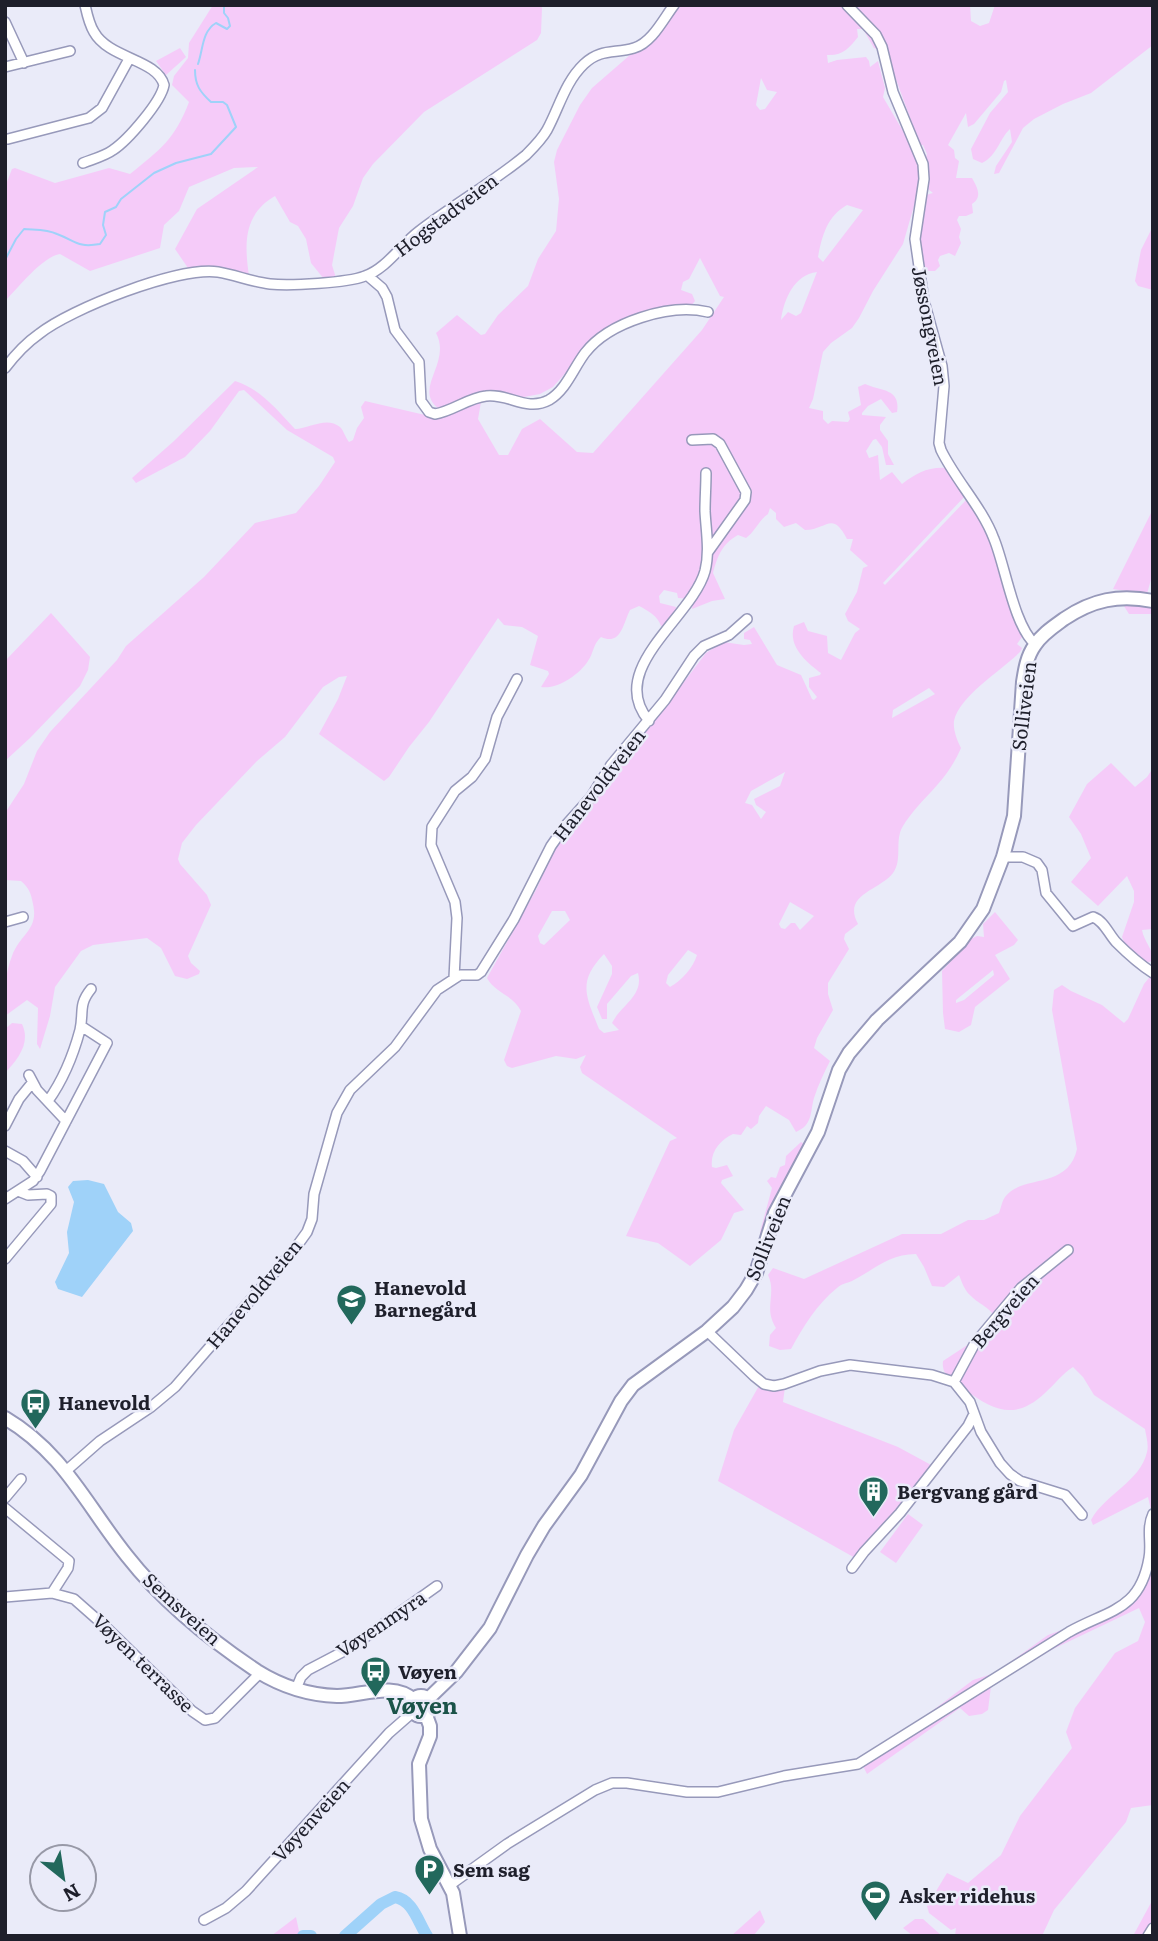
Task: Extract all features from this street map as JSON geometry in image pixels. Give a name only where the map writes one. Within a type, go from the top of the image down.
[{"type":"street","points":[[83,163],[113,150],[125,139],[163,90],[163,79],[158,73],[112,50],[98,38],[85,5]]},
{"type":"street","name":"Hogstadveien","points":[[368,276],[416,233],[526,155],[540,141],[561,97],[582,65],[609,50],[635,48],[644,43],[674,5]]},
{"type":"street","name":"Jøssongveien","points":[[848,5],[876,35],[882,47],[893,92],[923,164],[924,179],[915,239],[924,301],[942,366],[944,386],[939,443],[989,526],[1007,586],[1028,635],[1035,644]]},
{"type":"street","points":[[5,22],[24,63]]},
{"type":"street","points":[[5,67],[70,51]]},
{"type":"street","points":[[8,139],[89,118],[107,100],[129,59]]},
{"type":"street","points":[[5,368],[40,332],[68,316],[139,287],[202,271],[272,284],[350,280],[368,276],[382,288],[395,330],[419,362],[421,401],[429,412],[435,414],[485,396],[504,397],[529,405],[543,402],[561,390],[587,350],[611,330],[658,313],[687,310],[708,312]]},
{"type":"street","name":"Hanevoldveien","points":[[691,440],[713,439],[720,443],[746,492],[745,500],[708,552]]},
{"type":"street","name":"Hanevoldveien","points":[[649,720],[636,702],[638,679],[667,626],[697,590],[704,572],[708,552],[706,473]]},
{"type":"street","name":"Solliveien","points":[[418,1709],[432,1708],[428,1699],[456,1672],[490,1628],[544,1526],[581,1475],[621,1401],[633,1385],[706,1331],[733,1307],[756,1273],[775,1213],[818,1132],[839,1070],[849,1053],[877,1020],[940,963],[971,930],[983,909],[1003,858],[1014,816],[1023,682],[1027,660],[1035,644],[1051,628],[1091,604],[1123,597],[1153,601]]},
{"type":"street","name":"Hanevoldveien","points":[[66,1470],[94,1445],[152,1407],[174,1387],[294,1250],[307,1232],[312,1219],[314,1195],[342,1102],[356,1083],[395,1047],[437,990],[454,978],[477,975],[485,968],[565,826],[591,797],[611,765],[649,720],[694,656],[704,646],[729,635],[747,619]]},
{"type":"street","points":[[454,978],[457,918],[455,902],[431,845],[432,827],[455,791],[472,776],[485,759],[497,717],[517,679]]},
{"type":"street","points":[[1003,858],[1023,857],[1037,863],[1042,870],[1046,893],[1073,926],[1093,917],[1100,920],[1121,947],[1153,973]]},
{"type":"street","points":[[5,922],[23,918]]},
{"type":"street","points":[[48,1101],[64,1074],[81,1026],[81,1004],[91,989]]},
{"type":"street","points":[[5,1199],[37,1177],[107,1043],[81,1026]]},
{"type":"street","points":[[5,1126],[30,1079],[66,1121]]},
{"type":"street","points":[[5,1150],[23,1161],[37,1177]]},
{"type":"street","points":[[5,1259],[51,1204],[51,1196],[47,1194],[28,1195],[18,1191]]},
{"type":"street","name":"Bergveien","points":[[954,1382],[975,1343],[1021,1288],[1068,1250]]},
{"type":"street","points":[[706,1331],[764,1384],[784,1384],[820,1371],[849,1365],[932,1375],[954,1382],[970,1402],[973,1416],[1000,1463],[1010,1474],[1020,1481],[1065,1495],[1082,1515]]},
{"type":"street","points":[[852,1568],[863,1552],[900,1513],[973,1416]]},
{"type":"street","name":"Semsveien","points":[[5,1418],[48,1449],[123,1551],[166,1599],[202,1631],[260,1673],[296,1689],[336,1696],[400,1691],[418,1709]]},
{"type":"street","points":[[5,1498],[21,1479]]},
{"type":"street","points":[[5,1508],[69,1561],[68,1568],[52,1592]]},
{"type":"street","points":[[450,1885],[507,1843],[595,1790],[612,1783],[678,1791],[719,1792],[784,1776],[858,1764],[1069,1632],[1119,1610],[1131,1600],[1143,1579],[1150,1556],[1149,1527],[1153,1514]]},
{"type":"street","name":"Vøyenmyra","points":[[296,1689],[301,1677],[308,1670],[350,1648],[437,1586]]},
{"type":"street","name":"Vøyen terrasse","points":[[5,1597],[52,1592],[74,1599],[192,1711],[205,1720],[215,1718],[260,1673]]},
{"type":"street","points":[[418,1709],[430,1726],[430,1736],[419,1764],[421,1819],[430,1849],[450,1885],[456,1904],[460,1936]]},
{"type":"street","name":"Vøyenveien","points":[[204,1920],[226,1908],[247,1891],[389,1733],[418,1709]]},
{"type":"street","points":[[1149,1936],[1153,1928]]},
{"type":"shaded area","points":[[213,5],[541,5],[541,33],[537,40],[424,112],[373,164],[363,178],[353,206],[339,228],[332,265],[336,278],[324,279],[311,263],[306,239],[298,226],[290,222],[275,196],[257,211],[248,230],[249,276],[214,266],[188,268],[175,249],[197,209],[258,167],[234,168],[189,187],[179,211],[164,225],[160,248],[90,271],[60,254],[53,256],[38,266],[5,301],[5,187],[12,169],[55,183],[109,168],[130,174],[141,166],[166,143],[184,115],[189,102],[172,85],[174,76],[188,58],[189,43]]},
{"type":"shaded area","points":[[673,5],[846,5],[873,38],[877,49],[863,29],[857,29],[858,37],[855,41],[841,53],[827,55],[828,63],[866,57],[870,67],[878,61],[885,88],[883,97],[917,155],[921,172],[918,192],[903,244],[852,328],[823,352],[809,408],[823,411],[823,419],[828,424],[832,421],[848,422],[848,412],[861,405],[858,387],[865,384],[893,394],[897,412],[892,413],[881,399],[862,413],[886,417],[880,430],[888,441],[888,454],[894,465],[886,465],[882,447],[876,439],[866,451],[869,458],[878,455],[880,480],[892,472],[902,484],[923,471],[948,468],[966,495],[883,583],[885,585],[968,498],[989,534],[1022,631],[1022,637],[1017,644],[1022,648],[1020,652],[972,693],[958,712],[954,728],[961,748],[948,772],[903,826],[899,837],[898,862],[893,873],[858,899],[854,914],[858,924],[845,934],[844,939],[849,949],[828,983],[833,1010],[814,1048],[830,1061],[821,1079],[808,1122],[796,1132],[789,1120],[766,1106],[758,1123],[751,1129],[747,1126],[741,1135],[733,1134],[720,1143],[714,1152],[712,1167],[727,1165],[733,1176],[721,1183],[744,1210],[734,1213],[721,1240],[690,1266],[658,1243],[626,1236],[670,1141],[677,1138],[582,1073],[580,1067],[586,1055],[576,1059],[556,1056],[512,1068],[507,1066],[504,1060],[521,1011],[487,978],[537,888],[553,851],[604,783],[609,785],[609,772],[655,720],[706,653],[723,642],[752,644],[750,640],[744,639],[744,633],[754,627],[777,665],[801,675],[812,699],[817,697],[809,687],[809,678],[821,673],[799,652],[793,640],[794,626],[804,622],[808,631],[827,636],[828,653],[841,660],[855,633],[860,629],[848,621],[845,614],[857,592],[863,568],[868,566],[850,550],[853,539],[847,539],[842,530],[833,523],[805,530],[796,523],[784,527],[770,508],[768,514],[746,538],[738,535],[733,538],[719,555],[713,573],[725,599],[692,609],[694,599],[678,598],[677,593],[664,590],[659,596],[660,603],[676,607],[675,613],[664,626],[639,606],[630,610],[617,636],[613,639],[601,637],[584,666],[568,680],[554,686],[541,687],[549,674],[548,671],[530,665],[538,636],[522,627],[504,625],[498,618],[429,722],[384,781],[319,734],[347,676],[339,677],[323,687],[285,737],[257,761],[182,843],[178,859],[180,864],[207,895],[211,905],[188,956],[200,971],[199,974],[187,979],[175,976],[161,948],[147,938],[93,945],[81,951],[55,987],[40,1049],[37,1044],[38,1008],[27,1000],[5,1016],[9,963],[31,926],[34,913],[26,886],[21,881],[5,880],[5,813],[24,784],[37,751],[50,732],[117,660],[126,646],[204,577],[255,523],[296,513],[335,462],[333,457],[287,430],[244,390],[239,391],[210,431],[185,457],[136,483],[132,478],[235,381],[261,395],[295,429],[318,424],[335,424],[340,427],[349,442],[353,440],[364,418],[361,407],[365,401],[425,415],[437,414],[438,408],[431,400],[429,392],[440,355],[436,333],[457,315],[481,335],[485,334],[498,315],[528,286],[538,259],[556,231],[559,199],[554,162],[557,150],[592,88],[630,55],[636,46],[644,42]],"holes":[[[761,78],[767,90],[777,92],[765,109],[760,110],[756,105]],[[847,205],[863,210],[823,262],[818,257],[821,242],[826,227]],[[700,258],[720,296],[724,297],[702,330],[593,453],[577,452],[540,419],[522,429],[508,455],[499,455],[478,419],[481,402],[487,394],[524,397],[540,394],[553,387],[576,361],[628,323],[691,306],[695,301],[692,294],[681,290],[683,282],[689,279]],[[817,272],[801,313],[796,316],[788,312],[781,320],[788,296],[802,278]],[[929,688],[935,694],[892,718],[893,710]],[[785,772],[780,786],[754,799],[756,805],[766,812],[761,819],[752,805],[745,803],[751,791]],[[790,902],[814,916],[800,930],[795,923],[785,929],[779,924]],[[552,911],[565,911],[570,920],[544,945],[540,943],[538,936]],[[688,950],[697,955],[686,973],[670,987],[666,983],[668,975]],[[604,954],[612,966],[612,974],[597,1007],[602,1019],[607,1019],[607,1004],[631,976],[638,973],[639,981],[635,994],[612,1023],[619,1030],[604,1033],[599,1029],[588,998],[587,981]]]},
{"type":"shaded area","points":[[852,5],[970,5],[971,21],[980,26],[989,23],[995,5],[1153,5],[1153,45],[1091,93],[1063,104],[1023,128],[999,173],[994,174],[996,166],[1012,142],[1010,129],[992,156],[982,163],[973,159],[971,149],[990,113],[1008,92],[1006,80],[1001,92],[974,124],[968,127],[966,113],[948,145],[954,150],[955,158],[959,161],[956,178],[972,178],[978,195],[972,204],[973,213],[959,216],[957,220],[961,229],[961,243],[955,256],[949,253],[940,256],[940,266],[935,271],[928,271],[923,263],[919,244],[926,195],[933,193],[927,188],[927,154],[923,145],[920,145],[891,61]]},
{"type":"shaded area","points":[[180,48],[186,57],[166,75],[156,61]]},
{"type":"shaded area","points":[[1153,226],[1153,290],[1138,286],[1135,281],[1141,250]]},
{"type":"shaded area","points":[[1153,509],[1153,572],[1147,594],[1113,589]]},
{"type":"shaded area","points":[[1122,603],[1153,606],[1153,614],[1129,614]]},
{"type":"shaded area","points":[[51,613],[90,657],[88,670],[80,686],[5,761],[5,661]]},
{"type":"shaded area","points":[[1111,763],[1135,787],[1153,768],[1153,929],[1142,930],[1153,961],[1144,963],[1126,947],[1122,937],[1134,902],[1134,891],[1127,876],[1098,906],[1071,882],[1091,858],[1081,834],[1069,817],[1087,784]]},
{"type":"shaded area","points":[[995,912],[1018,940],[995,955],[1010,979],[975,1007],[971,1025],[959,1032],[945,1029],[942,971],[971,939],[984,937],[983,924]],"holes":[[[993,970],[994,975],[964,1000],[956,1003],[956,1000]]]},
{"type":"shaded area","points":[[1153,973],[1153,1805],[1131,1808],[1126,1822],[1054,1910],[1042,1936],[955,1936],[956,1928],[951,1930],[929,1913],[927,1906],[947,1873],[968,1883],[1001,1855],[1020,1816],[1072,1748],[1066,1732],[1075,1708],[1115,1653],[1138,1641],[1145,1622],[1139,1608],[1051,1650],[991,1686],[988,1710],[982,1714],[969,1716],[960,1708],[867,1774],[862,1764],[973,1680],[995,1673],[1048,1635],[1098,1617],[1129,1600],[1148,1565],[1151,1510],[1148,1497],[1093,1525],[1091,1520],[1130,1480],[1143,1462],[1148,1449],[1145,1429],[1094,1395],[1073,1367],[1034,1402],[1014,1410],[1004,1410],[985,1403],[952,1381],[944,1371],[943,1361],[978,1338],[997,1320],[969,1294],[959,1275],[944,1287],[932,1286],[916,1254],[890,1260],[839,1287],[817,1309],[791,1349],[780,1350],[769,1346],[770,1335],[776,1328],[772,1321],[768,1275],[773,1268],[804,1279],[902,1234],[941,1234],[968,1220],[984,1220],[999,1213],[1004,1199],[1013,1190],[1064,1171],[1072,1162],[1077,1149],[1052,1010],[1054,990],[1062,985],[1102,1005],[1124,1023],[1144,984]]},
{"type":"shaded area","points":[[12,1023],[22,1024],[25,1038],[18,1056],[5,1073],[5,1029]]},
{"type":"shaded area","points":[[801,1142],[804,1144],[803,1151],[761,1241],[760,1232],[772,1188],[767,1181],[771,1177],[776,1178],[780,1167],[785,1165],[786,1156]]},
{"type":"shaded area","points":[[760,1384],[785,1387],[783,1402],[898,1447],[933,1466],[857,1559],[718,1481],[734,1430]]},
{"type":"shaded area","points":[[908,1514],[923,1525],[896,1563],[880,1552]]},
{"type":"shaded area","points":[[1153,1899],[1153,1936],[1133,1936]]},
{"type":"shaded area","points":[[760,1910],[765,1922],[753,1936],[731,1936]]},
{"type":"shaded area","points":[[296,1917],[300,1936],[271,1936]]},
{"type":"shaded area","points":[[915,1919],[923,1919],[942,1936],[913,1936],[903,1928]]},
{"type":"water","points":[[88,1180],[104,1184],[118,1212],[131,1223],[133,1231],[82,1297],[58,1289],[55,1282],[69,1253],[67,1232],[74,1202],[68,1187],[73,1181]]},
{"type":"waterway","points":[[198,64],[205,36],[211,26],[216,23],[227,29],[230,26],[224,13],[224,5]]},
{"type":"waterway","points":[[5,260],[24,229],[49,231],[81,244],[100,244],[106,235],[103,225],[105,212],[116,207],[121,199],[154,173],[176,163],[211,154],[236,127],[227,105],[223,102],[211,102],[201,91],[195,70]]},
{"type":"waterway","points":[[345,1936],[381,1904],[395,1897],[411,1907],[427,1936]]},
{"type":"waterway","points":[[303,1936],[311,1936]]},
{"type":"place","name":"Hanevold Barnegård","points":[[351,1326]]},
{"type":"place","name":"Hanevold","points":[[35,1430]]},
{"type":"place","name":"Bergvang gård","points":[[874,1519]]},
{"type":"place","name":"Vøyen","points":[[375,1699]]},
{"type":"place","name":"Sem sag","points":[[430,1897]]},
{"type":"place","name":"Asker ridehus","points":[[876,1923]]},
{"type":"district","name":"Vøyen","points":[[422,1706]]}]
